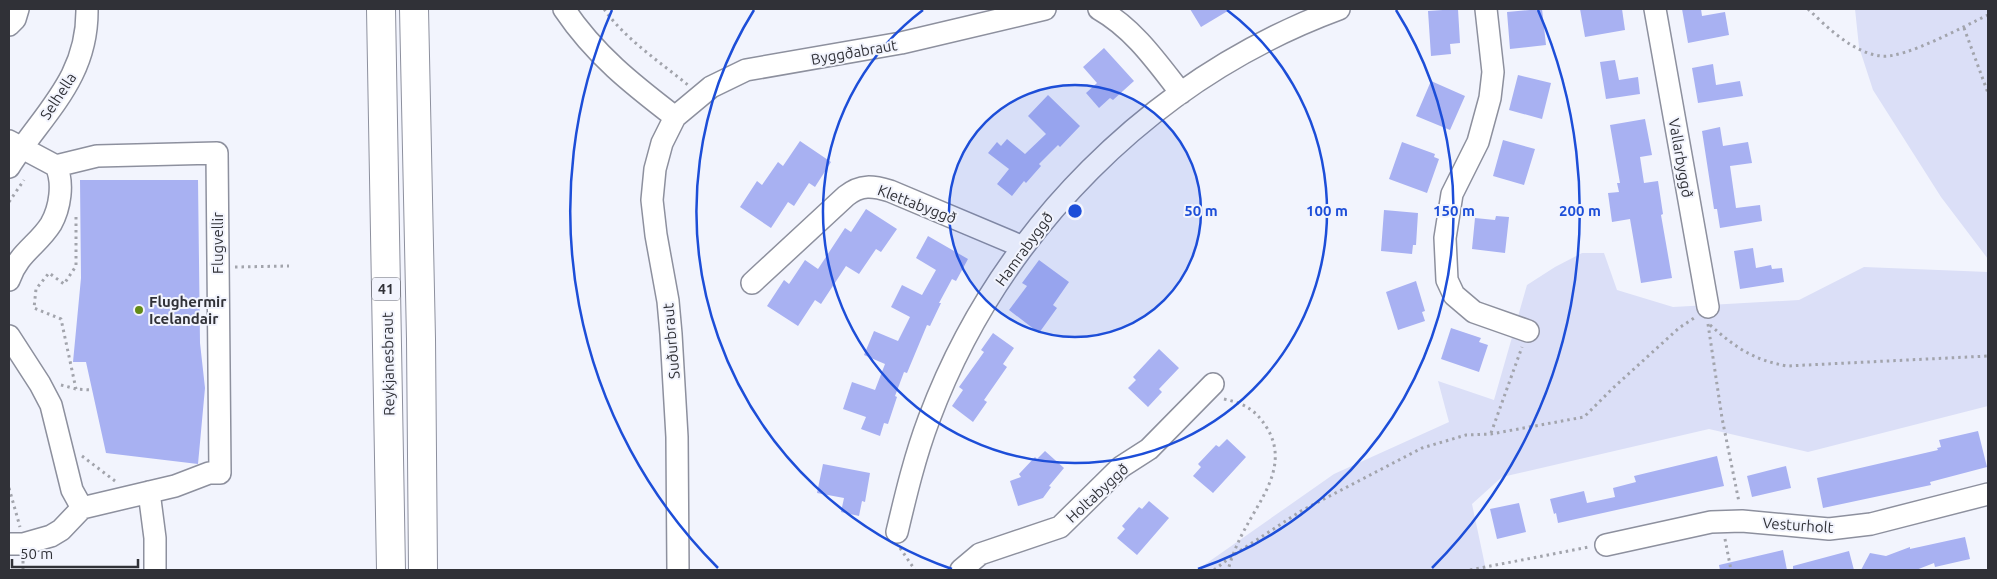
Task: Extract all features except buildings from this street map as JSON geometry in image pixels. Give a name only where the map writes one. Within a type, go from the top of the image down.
[{"type":"highway","points":[[366,9],[375,317],[389,422]]},
{"type":"highway","name":"Reykjanesbraut","points":[[381,9],[391,570]]},
{"type":"highway","name":"41","points":[[414,9],[421,339],[423,570]]},
{"type":"highway","points":[[421,339],[430,195],[426,9]]},
{"type":"street","points":[[9,25],[15,19],[18,9]]},
{"type":"street","name":"Selhella","points":[[9,167],[14,145],[54,105],[75,70],[86,34],[88,9]]},
{"type":"street","points":[[564,9],[578,31],[596,52],[675,117]]},
{"type":"street","points":[[958,29],[972,9]]},
{"type":"street","name":"Byggðabraut","points":[[675,117],[711,87],[746,70],[853,53],[1045,9]]},
{"type":"street","points":[[1099,9],[1126,26],[1181,93]]},
{"type":"street","name":"Hamrabyggð","points":[[897,532],[916,456],[945,382],[980,312],[1024,247],[1058,204],[1096,163],[1123,138],[1181,93],[1250,49],[1287,30],[1339,9]]},
{"type":"street","points":[[1486,9],[1493,72],[1490,98],[1478,142],[1452,194],[1445,238],[1446,280],[1454,296],[1474,312],[1528,332]]},
{"type":"street","name":"Vallarbyggð","points":[[1655,9],[1709,316]]},
{"type":"street","name":"Suðurbraut","points":[[675,117],[662,143],[655,169],[652,200],[656,235],[668,301],[672,354],[677,437],[678,570]]},
{"type":"street","points":[[9,280],[13,268],[24,252],[51,224],[57,208],[60,183],[56,166],[14,145]]},
{"type":"street","name":"Flugvellir","points":[[56,166],[97,156],[217,153],[220,473],[209,473],[175,486],[82,508]]},
{"type":"street","name":"Klettabyggð","points":[[752,282],[846,196],[858,188],[865,187],[878,187],[890,191],[1024,247]]},
{"type":"street","points":[[9,336],[40,384],[51,405],[72,490],[82,508],[61,530],[51,536],[23,544],[9,544]]},
{"type":"street","name":"Holtabyggð","points":[[961,570],[980,554],[1060,527],[1121,467],[1149,449],[1213,384]]},
{"type":"street","points":[[149,492],[155,570]]},
{"type":"street","name":"Vesturholt","points":[[1606,544],[1711,522],[1742,521],[1829,529],[1871,524],[1988,494]]},
{"type":"path","points":[[1808,9],[1851,44],[1866,52],[1882,56],[1896,55],[1964,28],[1988,16]]},
{"type":"path","points":[[1964,28],[1988,93]]},
{"type":"path","points":[[9,187],[16,192]]},
{"type":"path","points":[[76,216],[76,266],[64,284],[49,273],[36,289],[34,308],[61,318],[76,389]]},
{"type":"path","points":[[217,268],[289,266]]},
{"type":"path","points":[[1709,316],[1721,337],[1748,354],[1787,366],[1988,356]]},
{"type":"path","points":[[1214,570],[1301,511],[1408,454],[1451,438],[1491,434],[1584,417],[1613,388],[1687,323],[1694,318],[1702,319],[1709,316]]},
{"type":"path","points":[[1709,316],[1722,418],[1742,521],[1725,538],[1731,570]]},
{"type":"path","points":[[1491,434],[1528,332]]},
{"type":"path","points":[[60,384],[62,393]]},
{"type":"path","points":[[1199,400],[1220,398],[1244,404],[1258,415],[1271,435],[1274,444],[1275,461],[1270,484],[1245,528],[1232,556],[1228,570]]},
{"type":"path","points":[[80,454],[118,484],[122,498]]},
{"type":"path","points":[[897,532],[900,548],[915,570]]},
{"type":"path","points":[[1470,570],[1606,544]]},
{"type":"shaded area","points":[[1855,9],[1988,9],[1988,259],[1941,197],[1873,90],[1859,47]]},
{"type":"shaded area","points":[[1582,253],[1604,253],[1617,290],[1673,307],[1799,300],[1864,267],[1988,272],[1988,406],[1808,452],[1709,429],[1502,477],[1472,504],[1486,570],[1197,570],[1334,474],[1449,422],[1438,381],[1494,400],[1527,285]]},
{"type":"place","name":"Flughermir Icelandair","points":[[139,310]]}]
